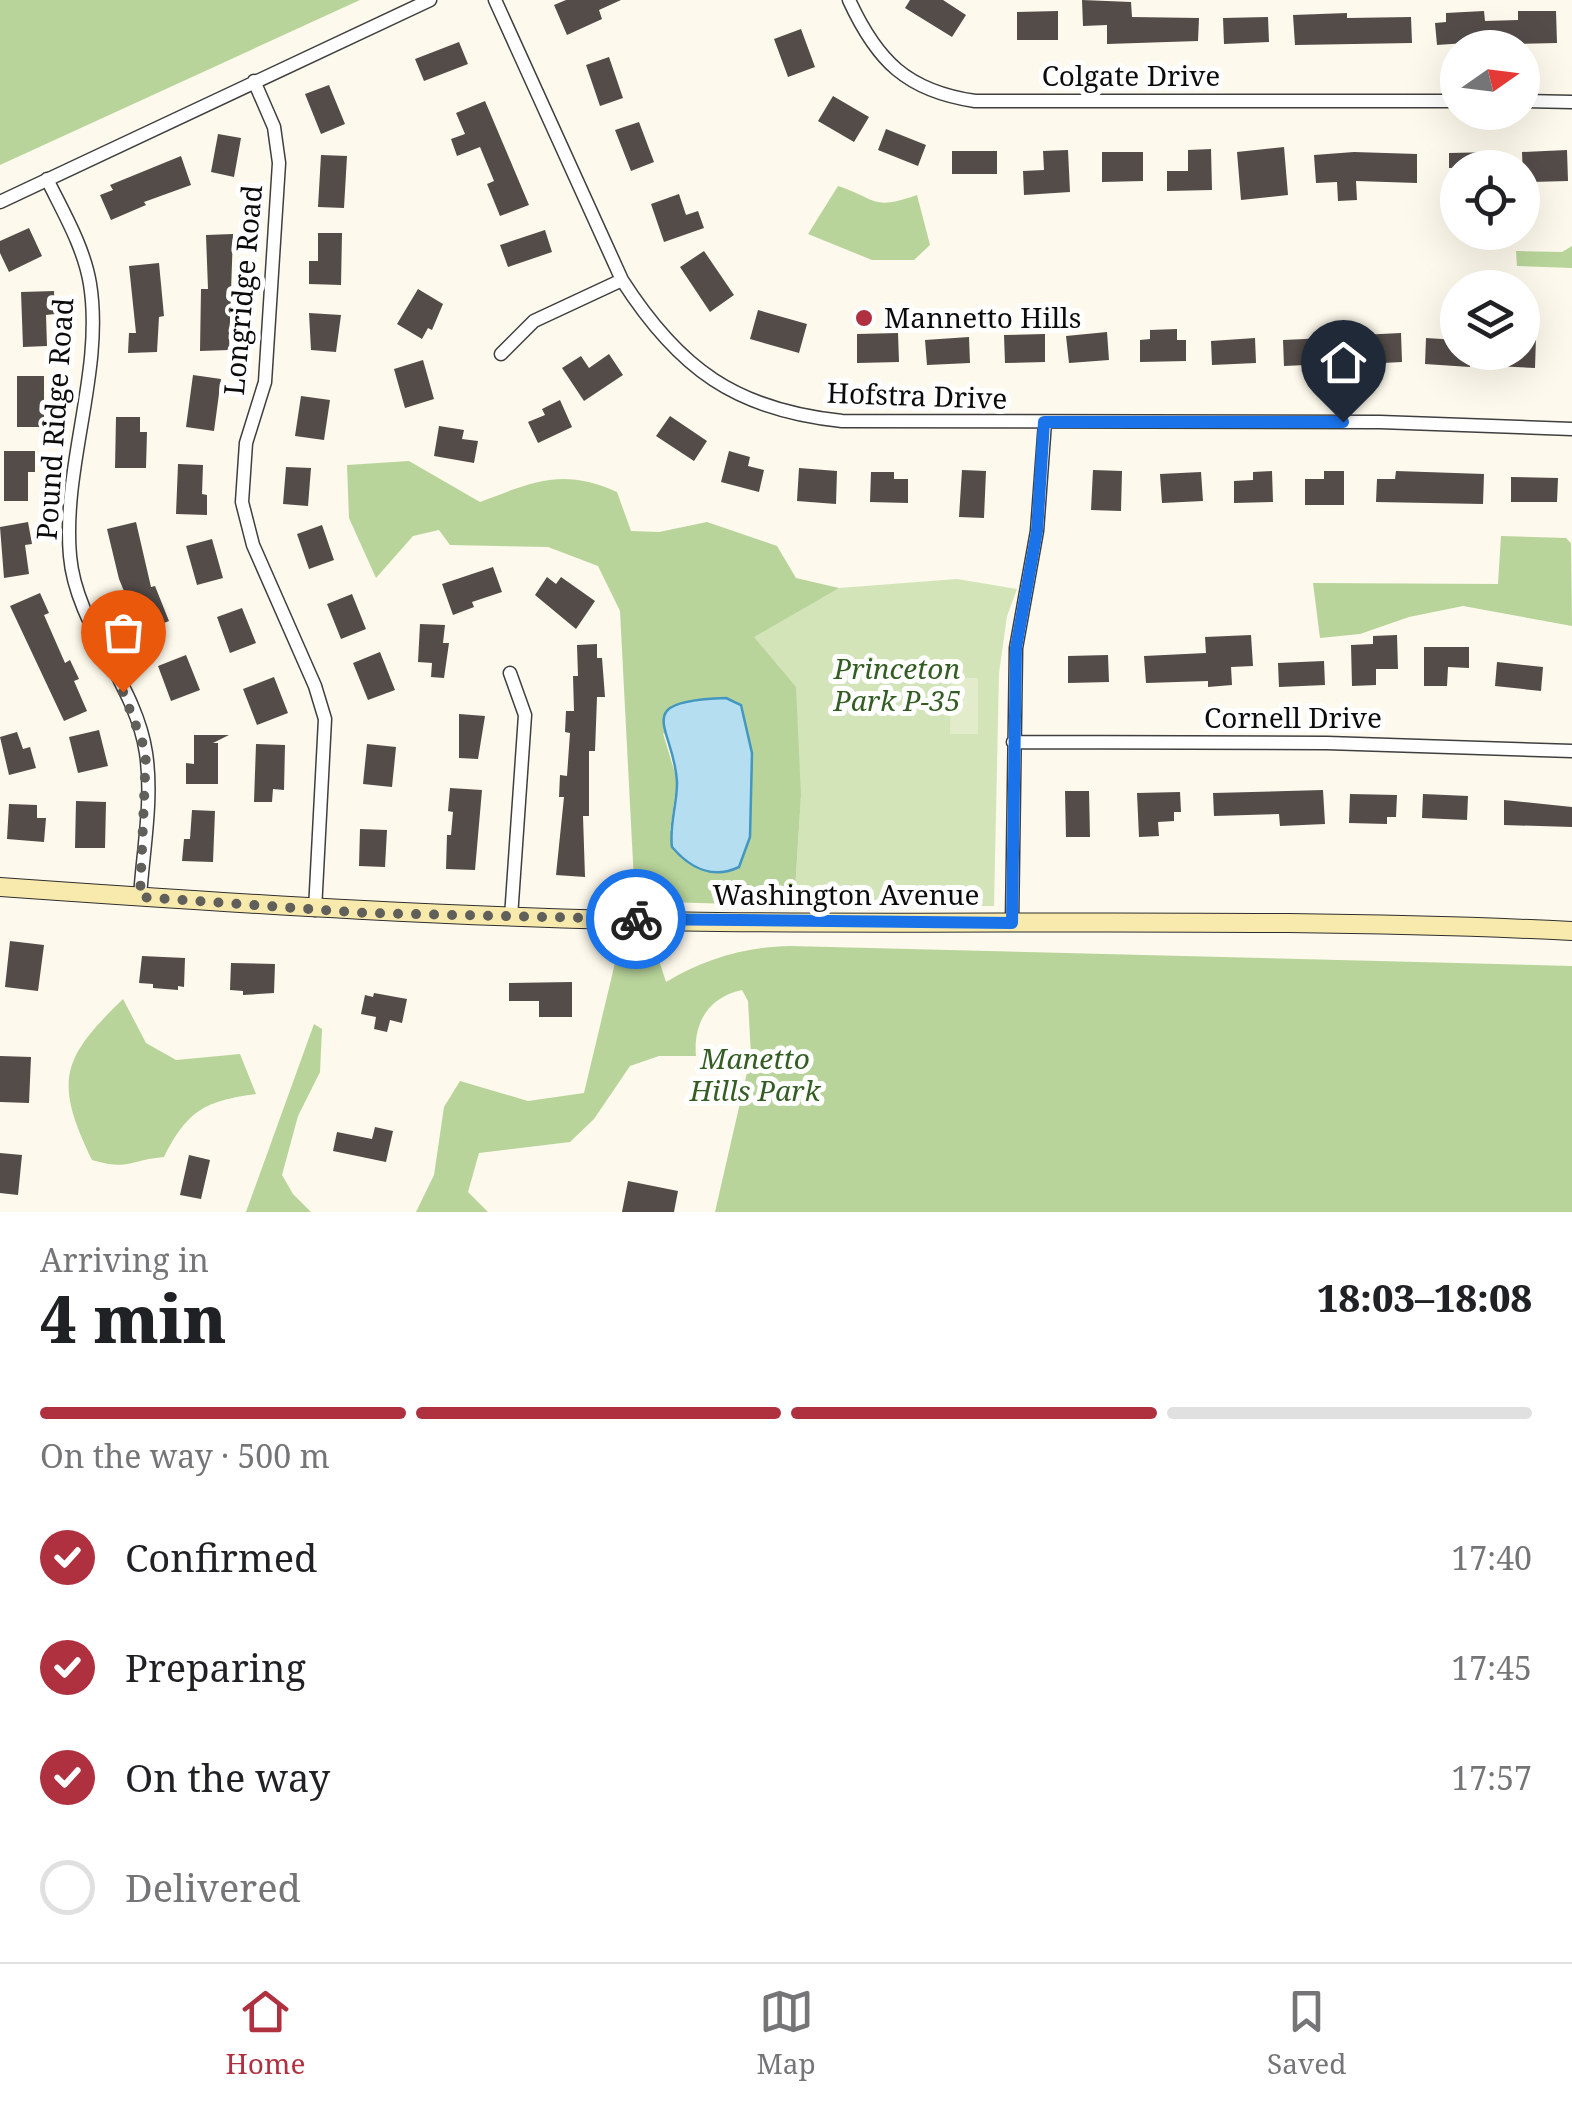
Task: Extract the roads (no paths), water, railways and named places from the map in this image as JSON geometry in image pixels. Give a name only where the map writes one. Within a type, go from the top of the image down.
[{"type":"main road","name":"Washington Avenue","points":[[0,887],[315,910],[511,916],[1361,923],[1572,931]]},
{"type":"street","points":[[0,202],[430,0]]},
{"type":"street","name":"Hofstra Drive","points":[[496,0],[622,280],[646,318],[682,358],[721,386],[765,407],[842,421],[1380,422],[1572,429]]},
{"type":"street","name":"Colgate Drive","points":[[849,0],[864,32],[892,68],[920,87],[944,96],[974,100],[1440,101]]},
{"type":"street","name":"Longridge Road","points":[[254,80],[274,128],[280,163],[264,382],[246,443],[242,502],[248,534],[315,686],[325,719],[315,910]]},
{"type":"street","points":[[1540,102],[1572,102]]},
{"type":"street","name":"Pound Ridge Road","points":[[48,179],[80,247],[90,284],[87,382],[73,467],[70,553],[80,594],[146,752],[140,897]]},
{"type":"street","points":[[501,354],[534,321],[622,280]]},
{"type":"street","points":[[1012,923],[1016,648],[1037,531],[1044,422]]},
{"type":"street","points":[[510,673],[525,715],[511,916]]},
{"type":"street","name":"Cornell Drive","points":[[1014,742],[1346,743],[1572,751]]},
{"type":"water","points":[[726,698],[741,705],[752,753],[750,837],[739,867],[710,872],[694,866],[672,847],[677,783],[664,721],[666,711],[676,705]]},
{"type":"place","name":"Mannetto Hills","points":[[864,318]]},
{"type":"park label","name":"Princeton Park P-35","points":[[897,685]]},
{"type":"park label","name":"Manetto Hills Park","points":[[755,1075]]}]
